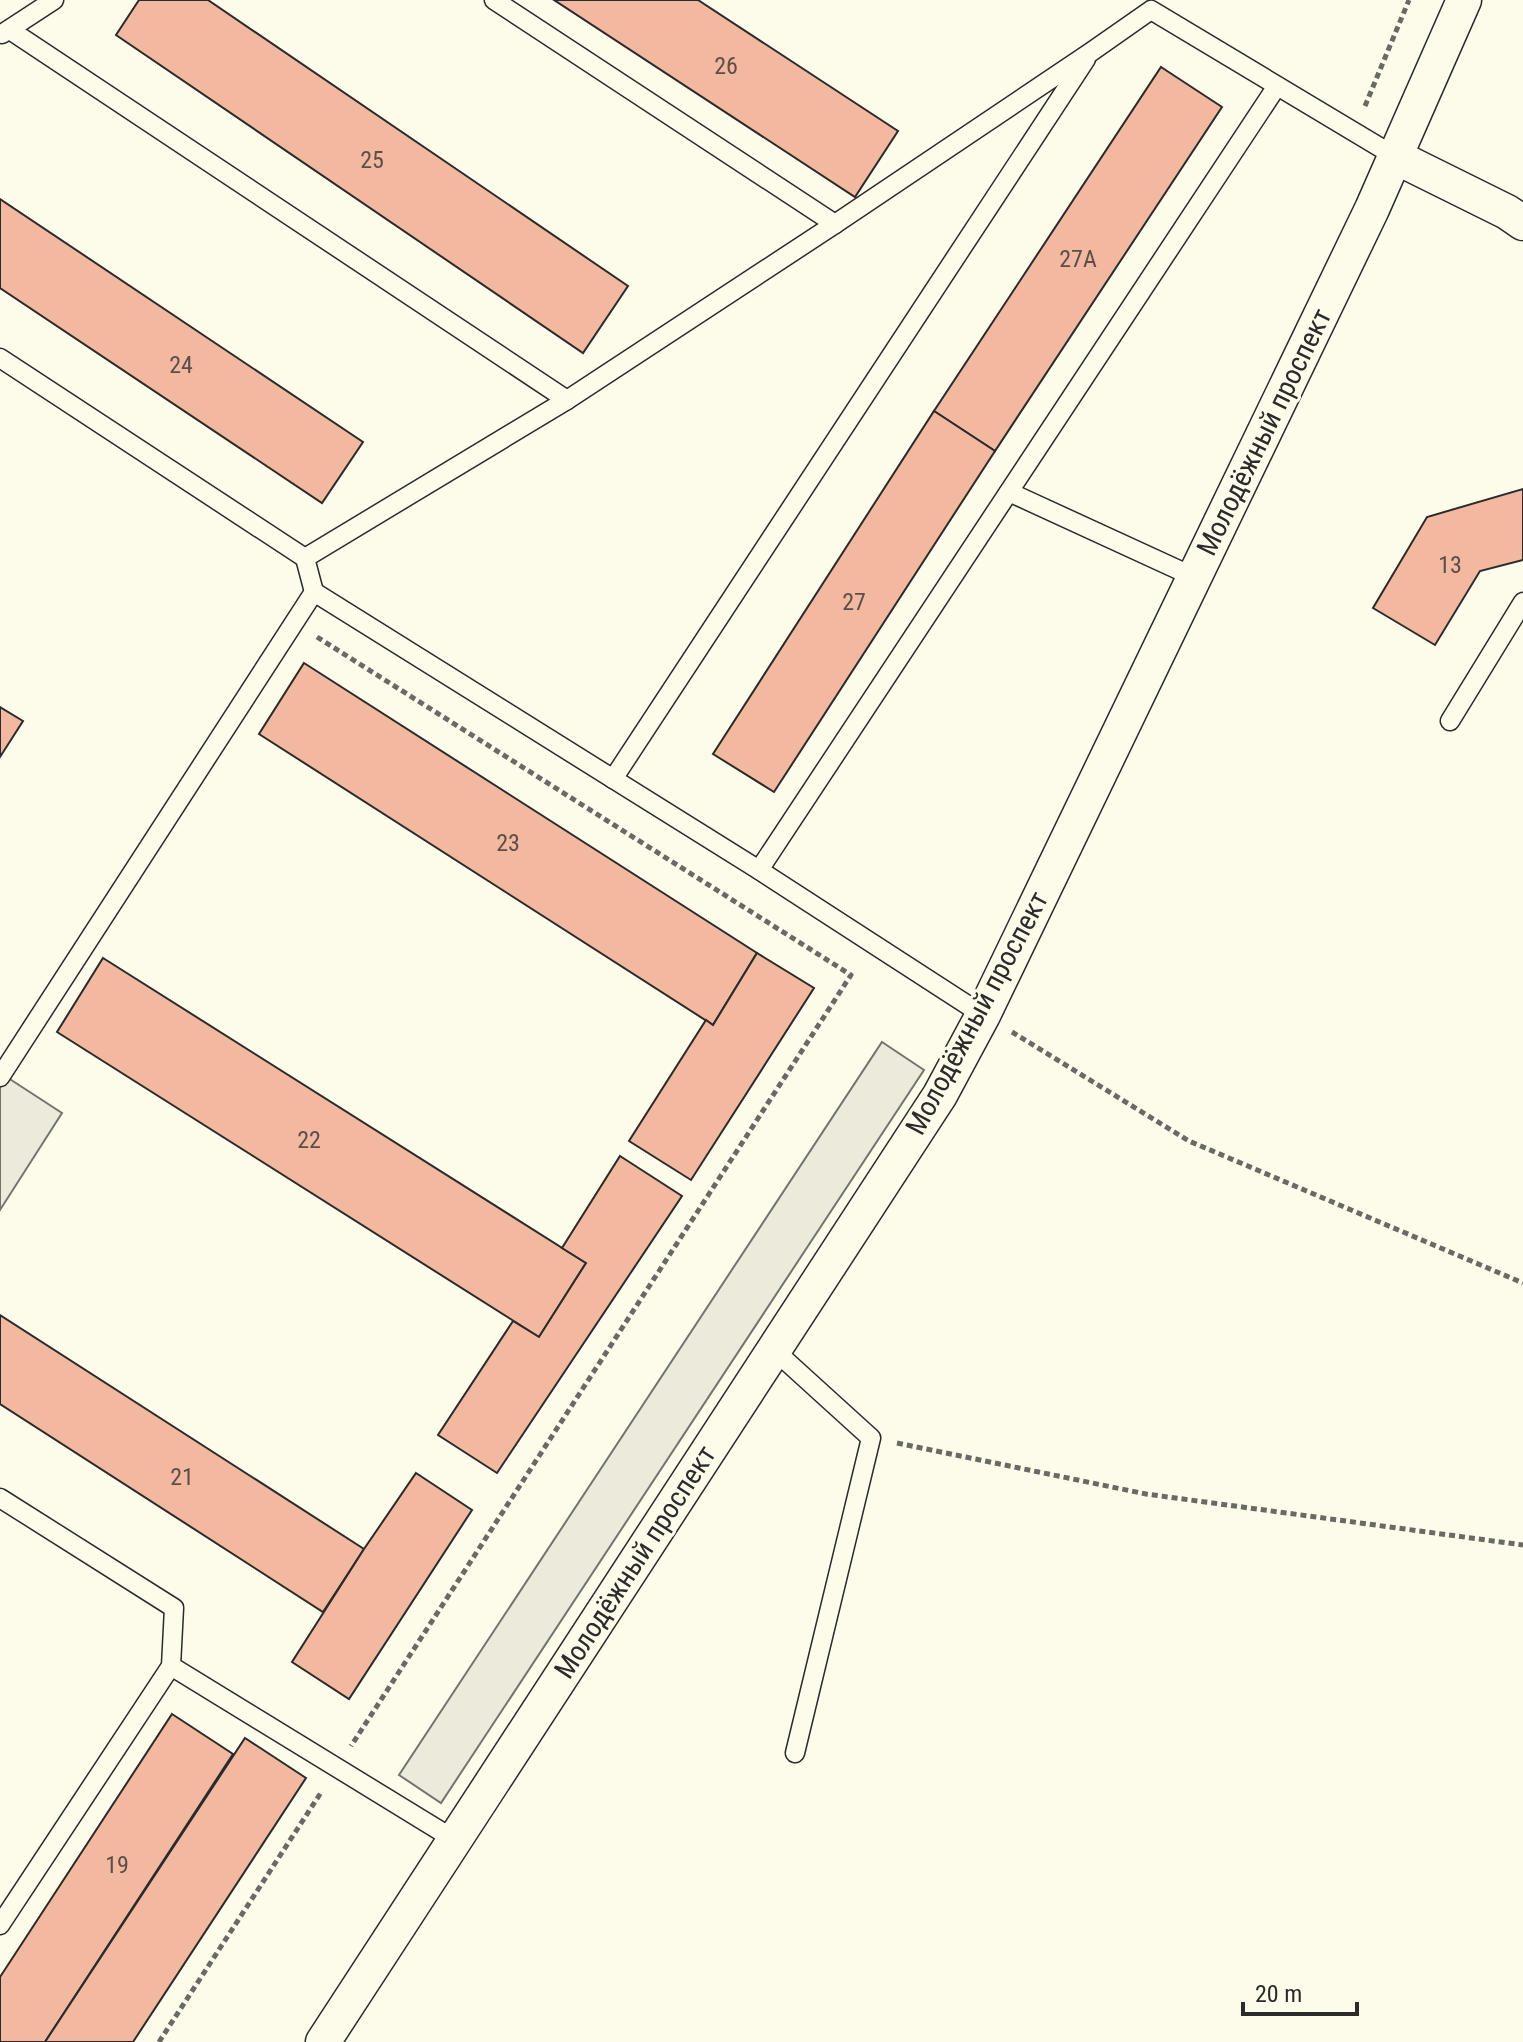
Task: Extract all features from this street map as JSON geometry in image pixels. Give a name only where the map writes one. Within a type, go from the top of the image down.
[{"type":"street","name":"Молодёжный проспект","points":[[323,2042],[940,1095],[983,1015],[1396,157],[1464,0]]},
{"type":"street","points":[[1396,157],[1523,223]]},
{"type":"lane","points":[[54,0],[5,33],[567,400]]},
{"type":"lane","points":[[494,0],[835,224]]},
{"type":"lane","points":[[305,558],[567,400],[1091,52],[1149,5],[1396,157]]},
{"type":"lane","points":[[613,779],[1091,52]]},
{"type":"lane","points":[[759,870],[1277,86]]},
{"type":"lane","points":[[0,358],[305,558],[314,592],[759,870],[983,1015]]},
{"type":"lane","points":[[1009,492],[1194,577]]},
{"type":"lane","points":[[0,1077],[314,592]]},
{"type":"lane","points":[[1450,721],[1523,602]]},
{"type":"lane","points":[[773,1349],[871,1438],[795,1753]]},
{"type":"lane","points":[[0,1498],[174,1608],[171,1666],[0,1925]]},
{"type":"lane","points":[[171,1666],[455,1840]]},
{"type":"path","points":[[1354,133],[1409,0]]},
{"type":"path","points":[[159,2042],[851,975],[294,622]]},
{"type":"path","points":[[983,1015],[1189,1141],[1523,1283]]},
{"type":"path","points":[[871,1438],[1146,1494],[1523,1545]]},
{"type":"shaded area","points":[[882,1042],[924,1070],[441,1803],[399,1775]]},
{"type":"shaded area","points":[[2,1074],[62,1113],[0,1210],[0,1077]]},
{"type":"building","points":[[139,0],[208,0],[628,286],[583,353],[116,35]]},
{"type":"building","points":[[554,0],[698,0],[898,131],[855,197]]},
{"type":"building","points":[[1161,67],[1222,107],[995,451],[934,411]]},
{"type":"building","points":[[0,199],[363,442],[322,503],[0,288]]},
{"type":"building","points":[[934,411],[995,451],[774,792],[713,754]]},
{"type":"building","points":[[1523,489],[1523,560],[1480,571],[1435,645],[1373,608],[1427,517]]},
{"type":"building","points":[[304,663],[757,953],[713,1025],[259,734]]},
{"type":"building","points":[[0,707],[23,721],[0,757]]},
{"type":"building","points":[[757,953],[814,988],[691,1180],[629,1141],[706,1020],[713,1025]]},
{"type":"building","points":[[103,958],[586,1263],[539,1337],[57,1032]]},
{"type":"building","points":[[620,1156],[682,1196],[497,1473],[438,1435],[513,1321],[539,1337],[586,1263],[562,1248]]},
{"type":"building","points":[[0,1315],[364,1549],[323,1612],[0,1404]]},
{"type":"building","points":[[416,1473],[472,1510],[349,1699],[292,1662]]},
{"type":"building","points":[[172,1714],[233,1754],[45,2042],[0,2042],[0,1977]]},
{"type":"building","points":[[245,1738],[306,1778],[133,2042],[45,2042]]}]
